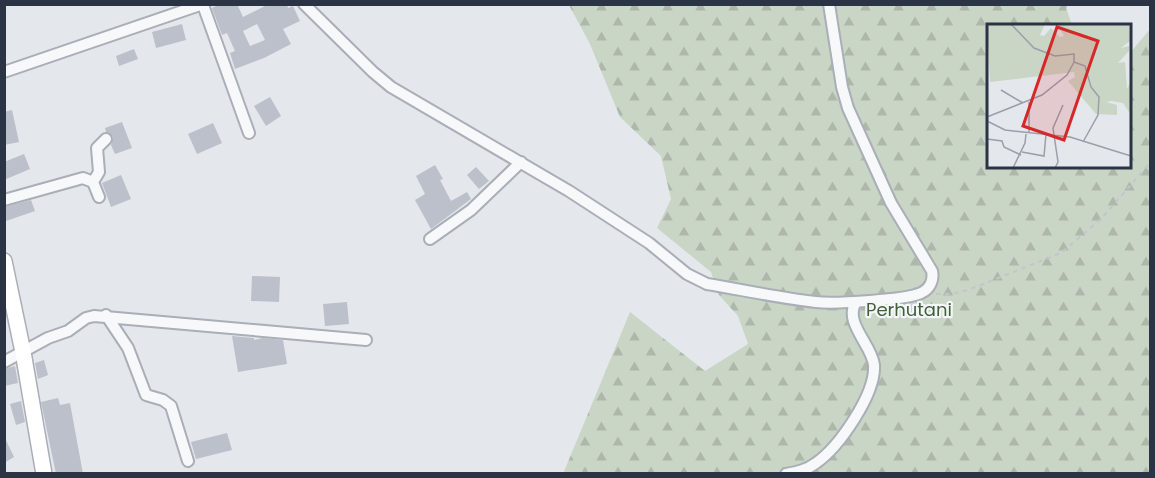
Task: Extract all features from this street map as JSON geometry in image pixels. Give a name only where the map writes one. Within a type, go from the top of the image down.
[{"type":"street","points":[[304,4],[372,72],[408,99],[521,162],[649,243],[695,279],[707,284],[817,302],[856,302],[914,296],[924,291],[932,282],[932,271],[891,202],[848,108],[842,87],[829,4]]},
{"type":"street","points":[[4,72],[203,5],[249,133]]},
{"type":"street","points":[[93,182],[99,172],[98,148],[106,140]]},
{"type":"street","points":[[430,240],[471,210],[521,162]]},
{"type":"street","points":[[4,200],[77,179],[88,179],[93,182],[99,197]]},
{"type":"street","points":[[5,267],[23,352],[44,474]]},
{"type":"street","points":[[786,474],[809,468],[825,456],[848,427],[866,397],[874,374],[874,365],[869,349],[854,321],[852,310],[856,302]]},
{"type":"street","points":[[106,315],[128,348],[146,395],[163,400],[171,406],[188,461]]},
{"type":"street","points":[[4,362],[51,337],[68,332],[88,317],[106,315],[366,340]]},
{"type":"path","points":[[924,291],[940,295],[956,294],[1061,253],[1102,218],[1150,163]]},
{"type":"green space","name":"Perhutani","points":[[569,5],[1068,5],[1066,8],[1072,24],[987,24],[987,168],[1131,168],[1131,52],[1150,29],[1150,473],[563,474],[630,312],[705,371],[748,344],[738,316],[719,295],[711,272],[657,228],[671,199],[661,156],[620,117],[590,44]]},
{"type":"building","points":[[220,4],[237,4],[243,17],[269,4],[287,4],[288,8],[293,6],[300,21],[283,29],[291,44],[235,69],[230,53],[235,51],[227,33],[222,35],[212,8]],"holes":[[[257,24],[265,40],[250,46],[243,31]]]},
{"type":"building","points":[[182,24],[186,40],[156,48],[152,32]]},
{"type":"building","points":[[134,49],[138,59],[119,66],[116,56]]},
{"type":"building","points":[[270,97],[281,116],[266,126],[254,106]]},
{"type":"building","points":[[12,110],[19,142],[4,145],[4,112]]},
{"type":"building","points":[[122,122],[132,148],[115,154],[111,145],[113,137],[106,132],[105,128]]},
{"type":"building","points":[[213,123],[222,143],[197,154],[188,134]]},
{"type":"building","points":[[24,154],[30,169],[4,180],[4,162]]},
{"type":"building","points":[[435,165],[451,201],[467,192],[471,199],[431,229],[415,200],[425,194],[416,176]]},
{"type":"building","points":[[476,167],[489,181],[479,189],[467,175]]},
{"type":"building","points":[[121,175],[131,199],[111,207],[102,183]]},
{"type":"building","points":[[31,200],[35,211],[6,221],[4,207]]},
{"type":"building","points":[[252,276],[280,277],[279,302],[251,301]]},
{"type":"building","points":[[347,302],[349,324],[325,326],[323,304]]},
{"type":"building","points":[[232,336],[254,338],[254,340],[263,338],[283,340],[287,364],[238,372]]},
{"type":"building","points":[[44,360],[48,375],[38,379],[35,363]]},
{"type":"building","points":[[15,366],[18,383],[4,386],[4,369]]},
{"type":"building","points":[[58,398],[60,405],[70,403],[83,474],[56,474],[41,402]]},
{"type":"building","points":[[21,401],[25,422],[16,425],[10,404]]},
{"type":"building","points":[[227,433],[232,450],[196,459],[191,442]]},
{"type":"building","points":[[4,436],[14,457],[4,463]]}]
